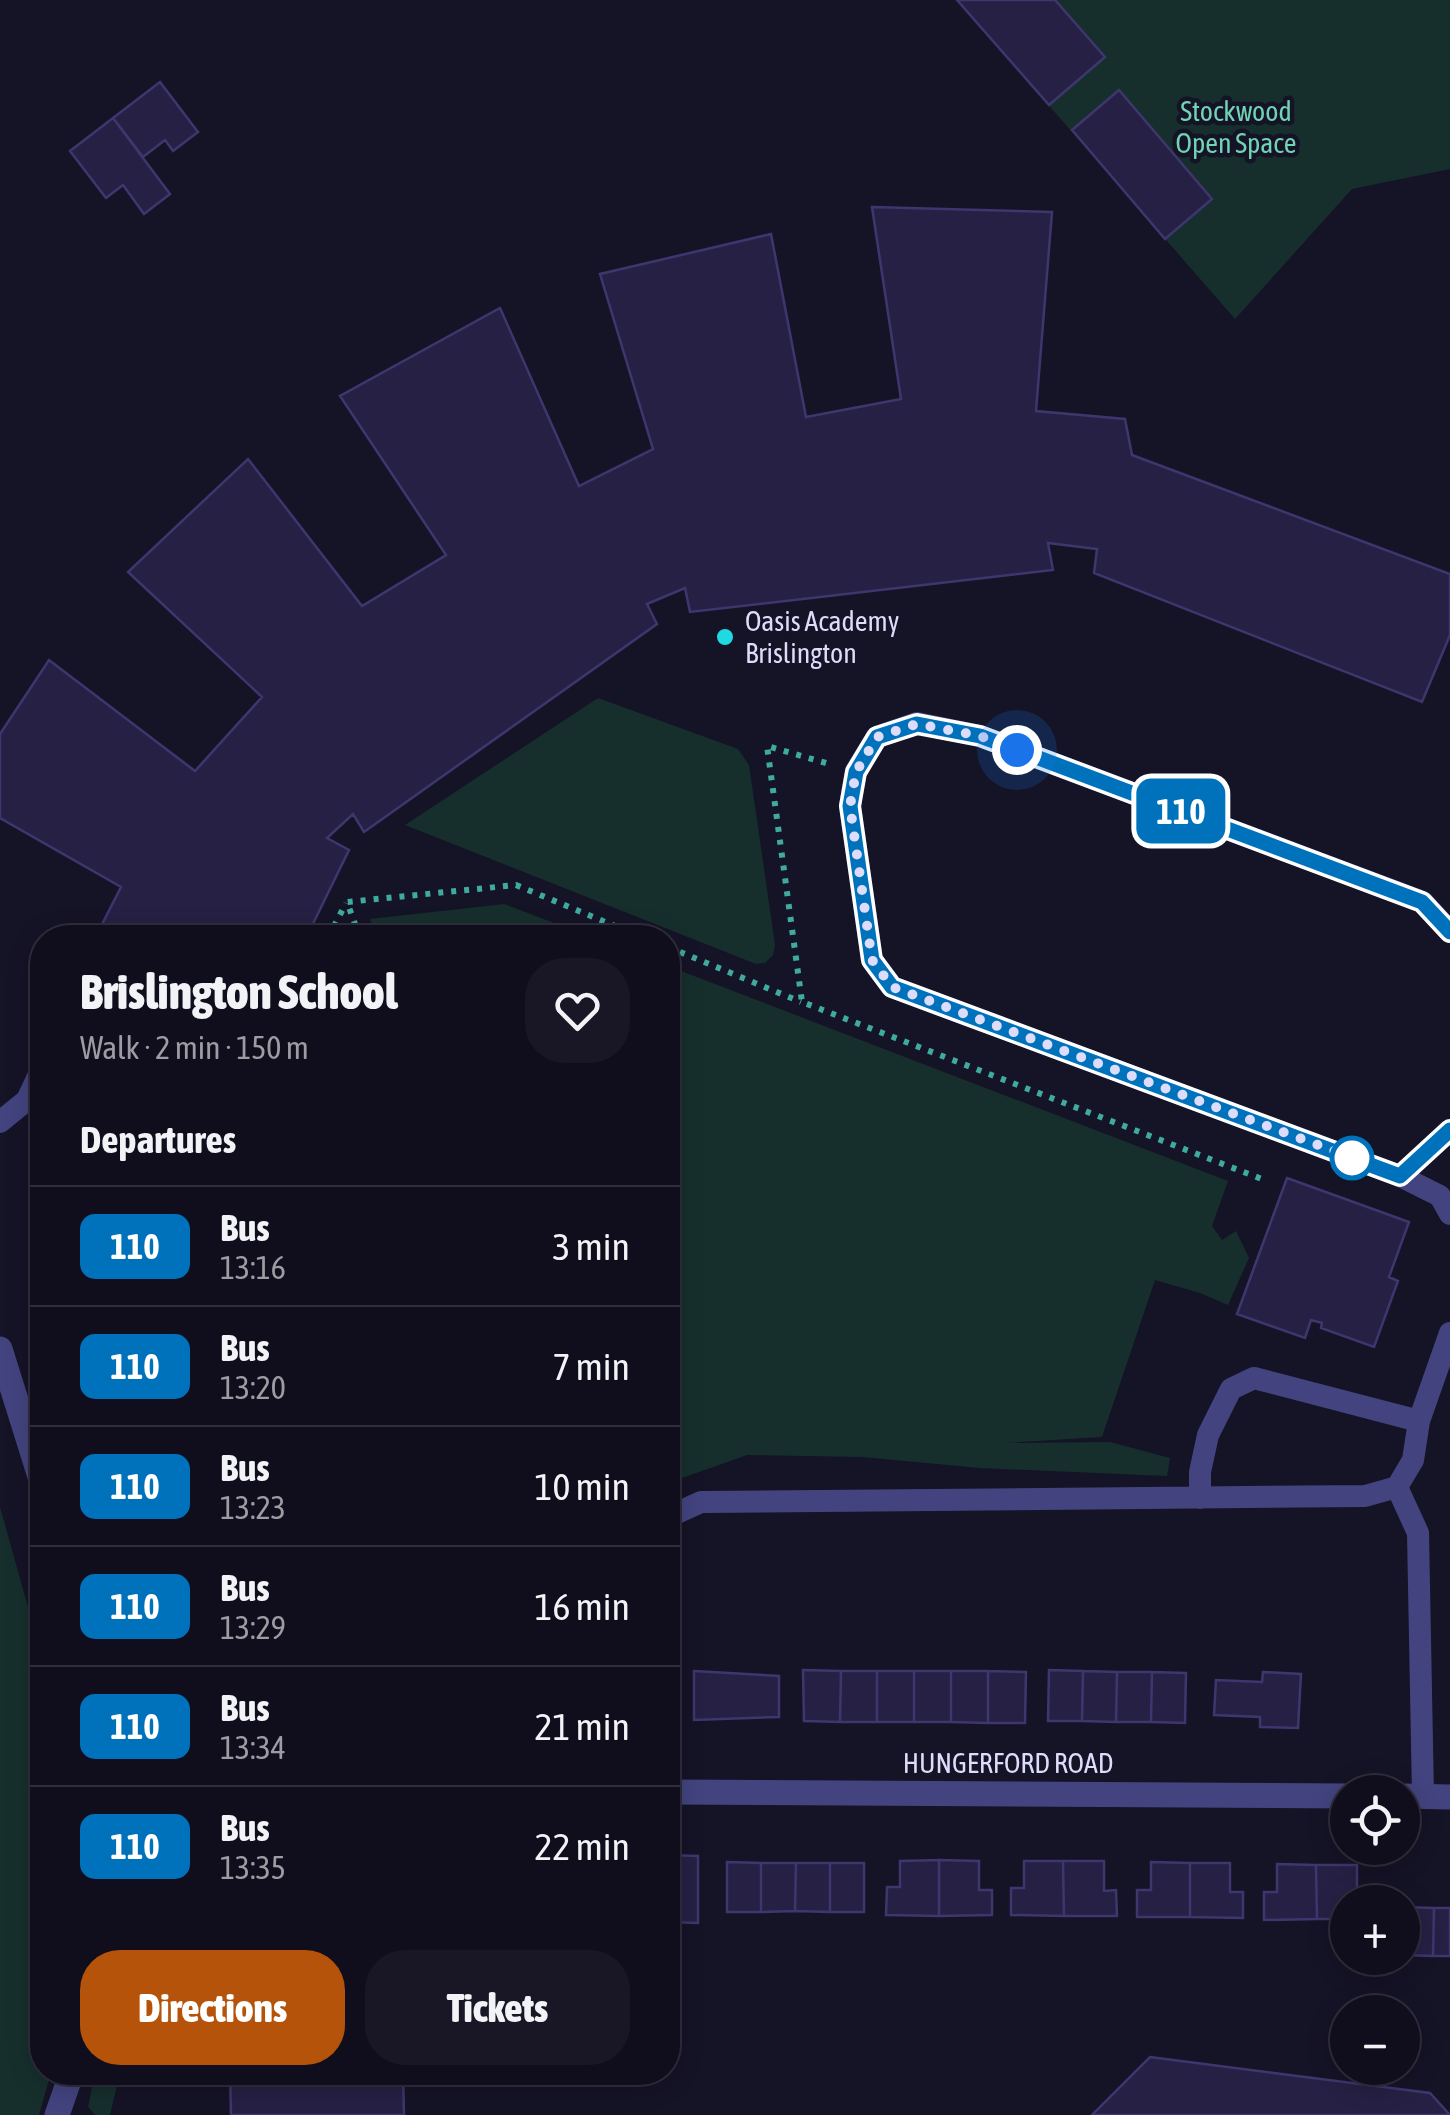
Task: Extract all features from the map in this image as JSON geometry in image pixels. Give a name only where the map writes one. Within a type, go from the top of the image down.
[{"type":"street","points":[[0,1349],[30,1445]]},
{"type":"street","name":"HUNGERFORD ROAD","points":[[680,1792],[1330,1796]]},
{"type":"street","points":[[1420,1796],[1450,1796]]},
{"type":"street","points":[[57,2115],[67,2085]]},
{"type":"lane","points":[[1450,932],[1422,902],[980,736],[917,724],[877,737],[856,772],[850,806],[872,960],[892,987],[1400,1176],[1440,1196],[1450,1214]]},
{"type":"lane","points":[[0,1122],[30,1107]]},
{"type":"lane","points":[[1400,1176],[1450,1130]]},
{"type":"lane","points":[[680,1512],[701,1502],[1365,1496],[1398,1487],[1412,1460],[1419,1421],[1450,1333]]},
{"type":"lane","points":[[1200,1498],[1200,1472],[1208,1436],[1231,1389],[1254,1378],[1419,1421]]},
{"type":"lane","points":[[1398,1487],[1418,1533],[1413,1775]]},
{"type":"path","points":[[347,902],[516,886],[612,925]]},
{"type":"path","points":[[335,925],[347,902]]},
{"type":"path","points":[[347,902],[355,925]]},
{"type":"path","points":[[680,952],[802,1002]]},
{"type":"green space","name":"Stockwood Open Space","points":[[957,0],[1450,0],[1450,169],[1352,189],[1235,319]]},
{"type":"green space","points":[[598,698],[738,749],[749,765],[775,945],[773,955],[765,963],[756,964],[680,934],[680,925],[658,925],[405,825]]},
{"type":"green space","points":[[504,904],[559,925],[372,925],[370,919]]},
{"type":"green space","points":[[680,971],[1228,1181],[1212,1226],[1222,1240],[1236,1231],[1249,1258],[1228,1305],[1155,1280],[1102,1437],[1004,1443],[1110,1442],[1170,1458],[1167,1476],[980,1468],[862,1457],[747,1455],[680,1479]]},
{"type":"green space","points":[[0,1507],[30,1614],[30,2085],[48,2085],[39,2115],[0,2115]]},
{"type":"green space","points":[[93,2085],[117,2085],[110,2115],[95,2115],[88,2107]]},
{"type":"building","points":[[957,0],[1055,0],[1105,57],[1049,105]]},
{"type":"building","points":[[160,82],[198,132],[173,151],[165,140],[143,157],[113,118]]},
{"type":"building","points":[[1119,90],[1212,199],[1165,239],[1072,130]]},
{"type":"building","points":[[113,118],[170,194],[144,214],[123,185],[106,198],[70,151]]},
{"type":"building","points":[[872,207],[1052,212],[1036,411],[1125,419],[1132,455],[1450,574],[1450,635],[1422,702],[1094,573],[1097,549],[1048,543],[1053,570],[690,612],[685,588],[647,604],[657,624],[364,832],[353,814],[327,838],[349,850],[312,925],[102,925],[121,887],[0,818],[0,734],[49,660],[195,771],[262,697],[128,572],[248,459],[362,606],[446,555],[340,396],[500,308],[579,486],[653,449],[600,274],[771,234],[806,417],[901,399]]},
{"type":"building","points":[[1287,1178],[1409,1222],[1389,1277],[1398,1281],[1374,1347],[1321,1328],[1322,1323],[1311,1320],[1305,1338],[1237,1314]]},
{"type":"building","points":[[803,1670],[841,1671],[840,1722],[804,1721]]},
{"type":"building","points":[[1049,1670],[1083,1671],[1082,1721],[1048,1721]]},
{"type":"building","points":[[694,1671],[779,1676],[779,1717],[694,1720]]},
{"type":"building","points":[[841,1671],[877,1671],[877,1722],[840,1722]]},
{"type":"building","points":[[877,1671],[914,1671],[914,1722],[877,1722]]},
{"type":"building","points":[[914,1671],[951,1671],[951,1722],[914,1722]]},
{"type":"building","points":[[951,1671],[988,1671],[988,1723],[951,1722]]},
{"type":"building","points":[[988,1671],[1026,1672],[1025,1723],[988,1723]]},
{"type":"building","points":[[1083,1671],[1117,1672],[1116,1722],[1082,1721]]},
{"type":"building","points":[[1117,1672],[1152,1672],[1151,1722],[1116,1722]]},
{"type":"building","points":[[1152,1672],[1186,1673],[1185,1723],[1151,1722]]},
{"type":"building","points":[[1263,1672],[1301,1674],[1298,1728],[1260,1727],[1260,1717],[1214,1715],[1216,1680],[1262,1682]]},
{"type":"building","points":[[680,1855],[698,1856],[698,1923],[680,1922]]},
{"type":"building","points":[[939,1860],[939,1916],[886,1915],[887,1887],[900,1887],[900,1861]]},
{"type":"building","points":[[939,1860],[979,1861],[979,1890],[992,1890],[992,1915],[939,1916]]},
{"type":"building","points":[[1024,1861],[1063,1861],[1064,1916],[1011,1915],[1011,1888],[1024,1888]]},
{"type":"building","points":[[1063,1861],[1104,1861],[1104,1891],[1116,1890],[1117,1916],[1064,1916]]},
{"type":"building","points":[[727,1862],[761,1863],[761,1912],[727,1912]]},
{"type":"building","points":[[1151,1862],[1190,1863],[1190,1917],[1137,1917],[1137,1890],[1151,1890]]},
{"type":"building","points":[[761,1863],[796,1863],[795,1911],[761,1912]]},
{"type":"building","points":[[796,1863],[830,1863],[830,1912],[795,1911]]},
{"type":"building","points":[[830,1863],[864,1863],[864,1912],[830,1912]]},
{"type":"building","points":[[1190,1863],[1230,1863],[1230,1892],[1243,1892],[1243,1918],[1190,1917]]},
{"type":"building","points":[[1277,1864],[1316,1865],[1317,1919],[1264,1920],[1264,1892],[1277,1892]]},
{"type":"building","points":[[1316,1865],[1357,1865],[1357,1885],[1330,1885],[1330,1919],[1317,1919]]},
{"type":"building","points":[[1420,1908],[1434,1908],[1433,1956],[1420,1956]]},
{"type":"building","points":[[1434,1908],[1450,1908],[1450,1956],[1433,1956]]},
{"type":"building","points":[[1150,2057],[1330,2080],[1330,2085],[1368,2085],[1430,2093],[1450,2115],[1092,2115]]},
{"type":"building","points":[[230,2085],[403,2085],[404,2115],[231,2115]]},
{"type":"bus line","name":"110","points":[[1450,932],[1422,902],[980,736],[917,724],[877,737],[856,772],[850,806],[872,960],[892,987],[1400,1176],[1450,1130]]},
{"type":"place","name":"Oasis Academy Brislington","points":[[725,637]]},
{"type":"route","points":[[1017,750],[980,736],[917,724],[877,737],[856,772],[850,806],[872,960],[892,987],[1364,1162],[1352,1158]]}]
